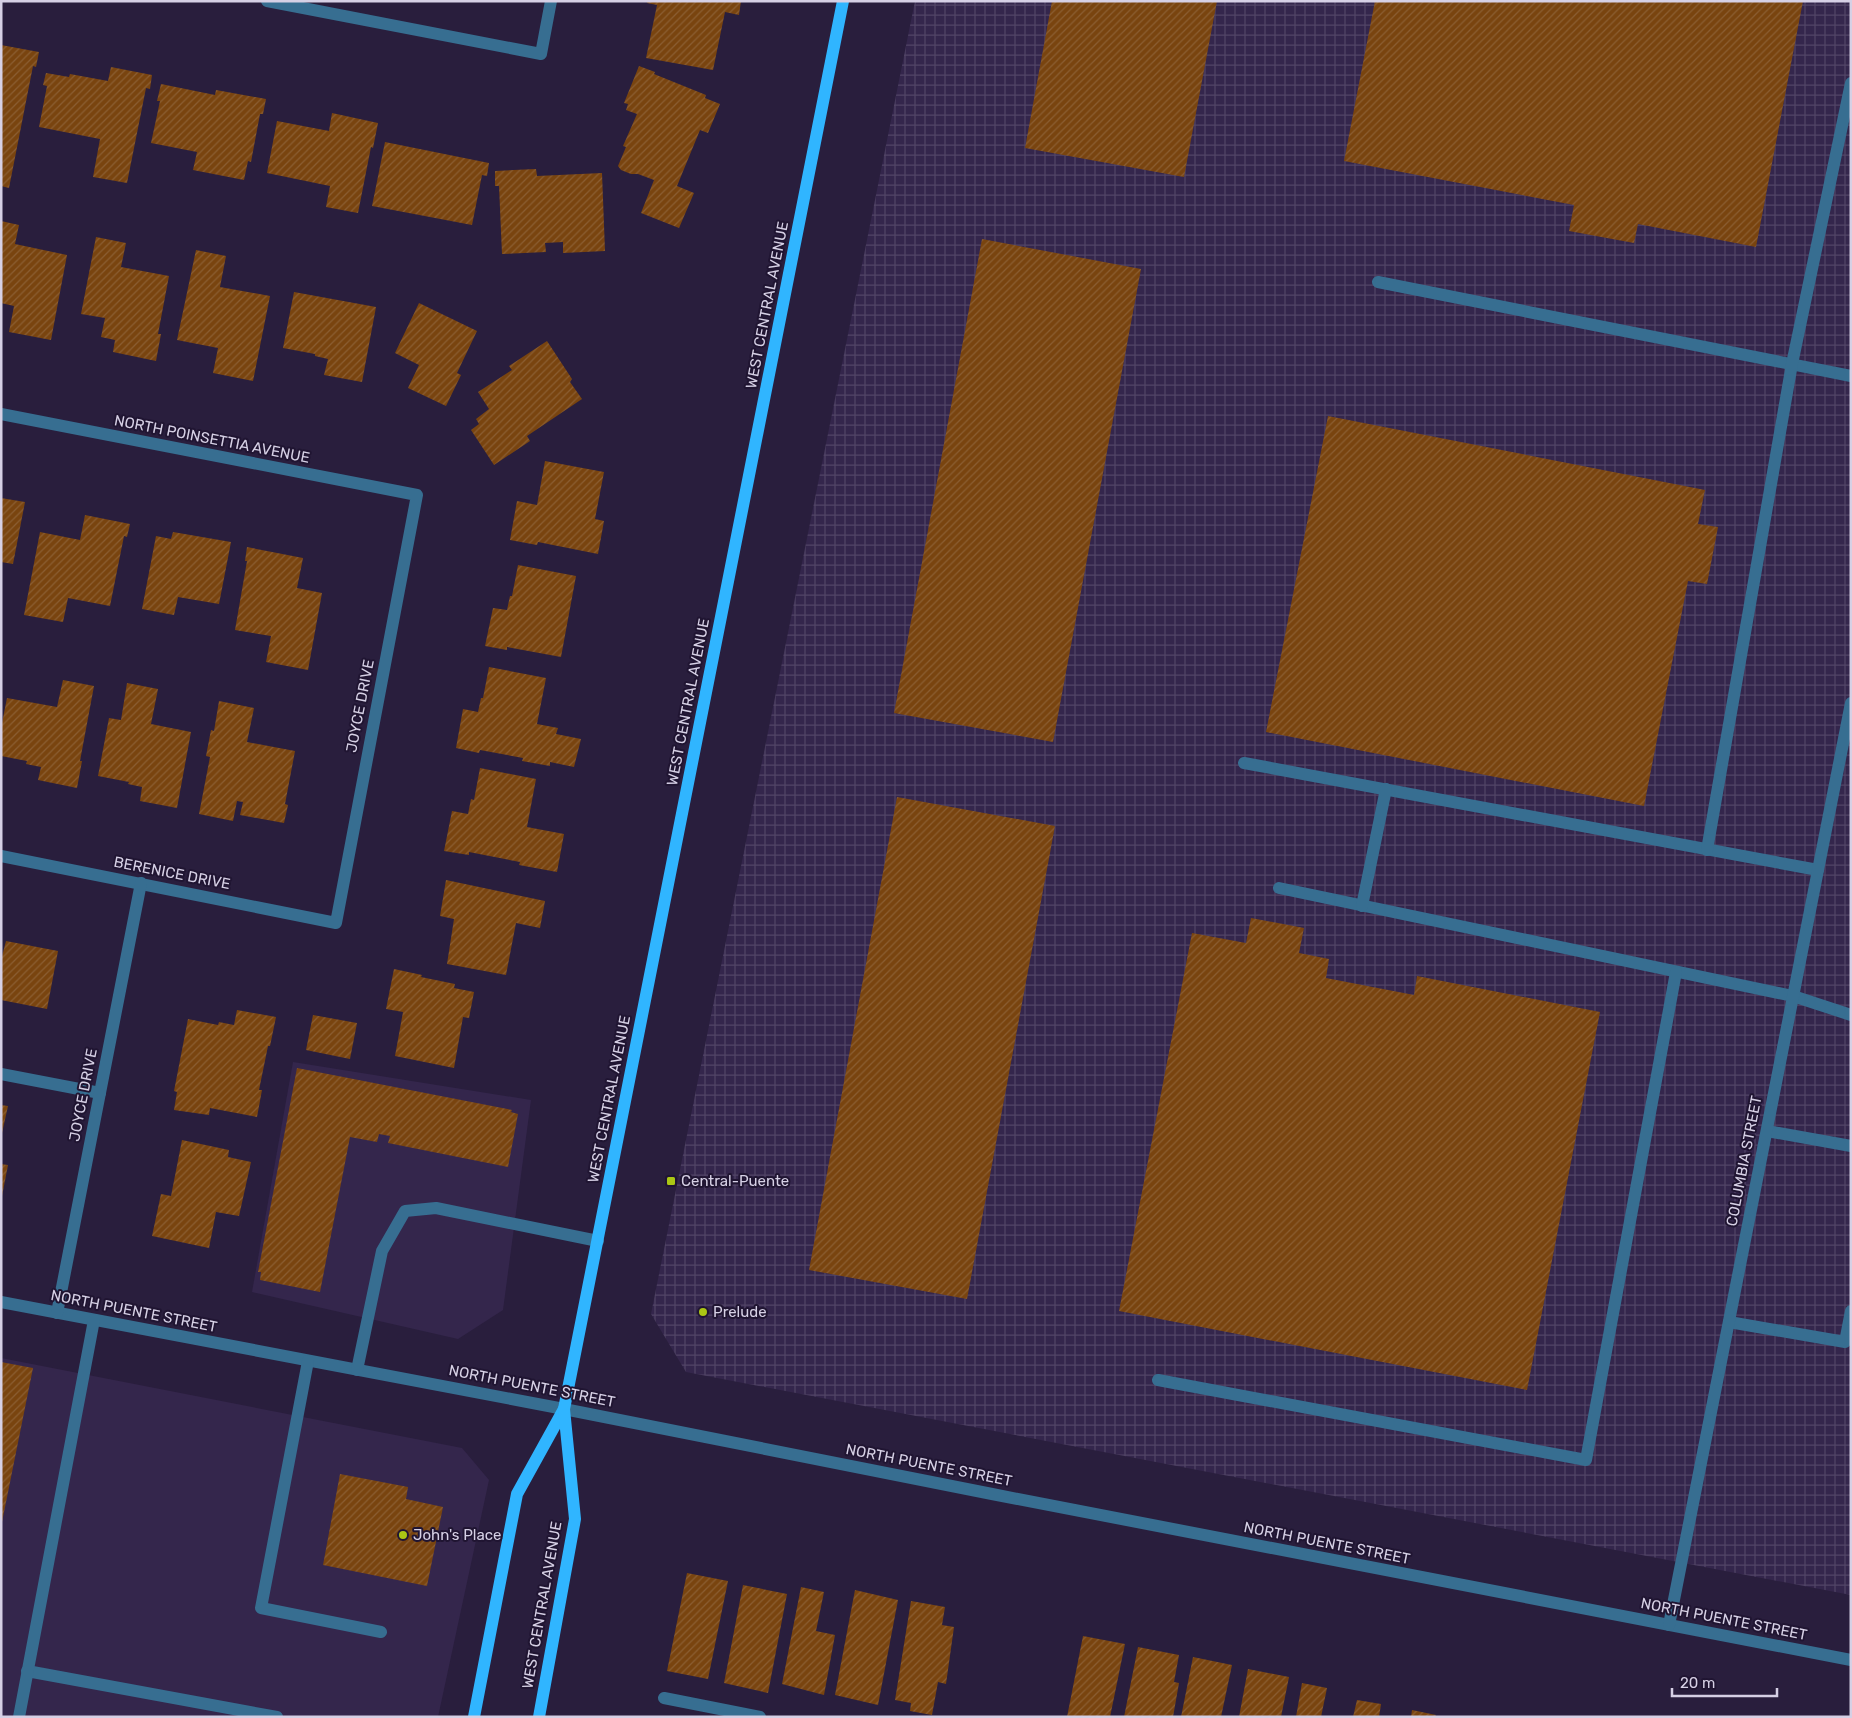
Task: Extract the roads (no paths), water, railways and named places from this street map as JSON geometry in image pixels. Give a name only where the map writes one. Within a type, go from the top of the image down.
[{"type":"main road","name":"WEST CENTRAL AVENUE","points":[[539,1717],[575,1519],[564,1409],[843,1]]},
{"type":"main road","name":"WEST CENTRAL AVENUE","points":[[474,1717],[517,1494],[564,1409]]},
{"type":"street","points":[[267,1],[541,54],[551,1]]},
{"type":"street","points":[[1707,850],[1792,364],[1851,83]]},
{"type":"street","points":[[1378,282],[1851,376]]},
{"type":"street","name":"NORTH POINSETTIA AVENUE","points":[[1,414],[417,495]]},
{"type":"street","name":"JOYCE DRIVE","points":[[336,923],[417,495]]},
{"type":"street","name":"COLUMBIA STREET","points":[[1669,1625],[1851,703]]},
{"type":"street","points":[[1244,763],[1818,870]]},
{"type":"street","points":[[1362,906],[1386,789]]},
{"type":"street","name":"BERENICE DRIVE","points":[[1,856],[336,923]]},
{"type":"street","name":"JOYCE DRIVE","points":[[56,1313],[141,883]]},
{"type":"street","points":[[1279,888],[1793,996],[1851,1015]]},
{"type":"street","points":[[1158,1380],[1586,1460],[1676,972]]},
{"type":"street","points":[[1,1074],[100,1093]]},
{"type":"street","points":[[1767,1131],[1851,1146]]},
{"type":"street","points":[[357,1370],[382,1251],[406,1211],[436,1208],[598,1240]]},
{"type":"street","name":"NORTH PUENTE STREET","points":[[1,1302],[564,1409],[992,1494],[1851,1660]]},
{"type":"street","points":[[1729,1322],[1845,1342],[1851,1310]]},
{"type":"street","points":[[19,1717],[94,1320]]},
{"type":"street","points":[[308,1361],[260,1608],[381,1632]]},
{"type":"street","points":[[27,1671],[277,1717]]},
{"type":"street","points":[[664,1698],[759,1717]]},
{"type":"place","name":"Central-Puente","points":[[671,1181]]},
{"type":"place","name":"Prelude","points":[[703,1312]]},
{"type":"place","name":"John's Place","points":[[403,1535]]}]
